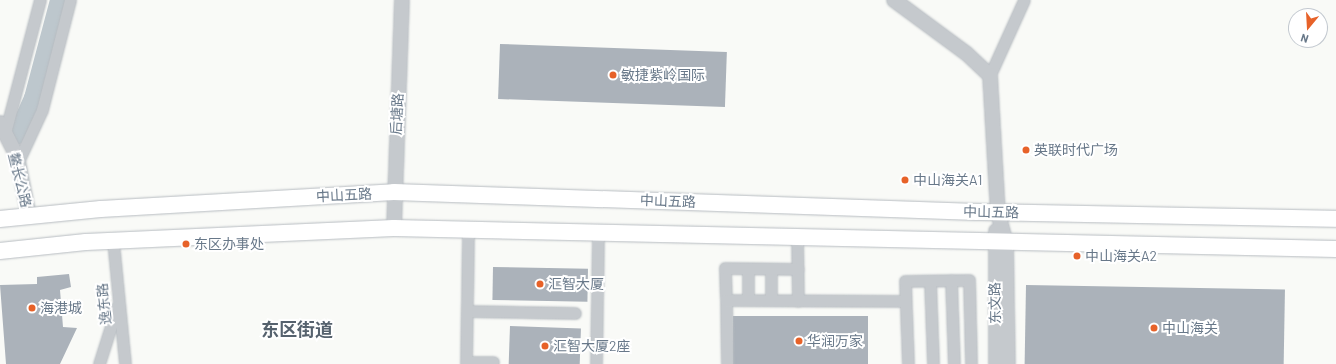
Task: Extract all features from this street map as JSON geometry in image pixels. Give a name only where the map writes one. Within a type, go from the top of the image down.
[{"type":"main road","name":"中山五路","points":[[0,219],[101,209],[394,192],[998,213],[1336,219]]},
{"type":"main road","points":[[0,251],[113,241],[394,228],[1000,243],[1336,249]]},
{"type":"street","points":[[2,128],[40,0]]},
{"type":"street","points":[[18,162],[42,110],[70,0]]},
{"type":"street","name":"后塘路","points":[[394,228],[394,192],[402,0]]},
{"type":"street","points":[[894,0],[966,53],[990,75]]},
{"type":"street","points":[[1000,243],[990,75],[1024,0]]},
{"type":"street","name":"鳌长公路","points":[[2,128],[18,162],[29,216]]},
{"type":"street","points":[[468,230],[466,363],[493,362]]},
{"type":"street","points":[[596,364],[598,233]]},
{"type":"street","points":[[797,238],[798,301]]},
{"type":"street","name":"逸东路","points":[[113,241],[125,364]]},
{"type":"street","name":"东文路","points":[[996,364],[1000,243]]},
{"type":"street","name":"东文路","points":[[1000,243],[1008,364]]},
{"type":"street","points":[[727,364],[725,268],[798,269]]},
{"type":"street","points":[[748,269],[748,300]]},
{"type":"street","points":[[771,269],[772,300]]},
{"type":"street","points":[[951,280],[954,364]]},
{"type":"street","points":[[908,364],[905,281],[969,280],[971,364]]},
{"type":"street","points":[[930,281],[933,364]]},
{"type":"street","points":[[726,300],[905,301]]},
{"type":"street","points":[[99,364],[118,302]]},
{"type":"street","points":[[467,312],[576,313]]},
{"type":"building","name":"敏捷紫岭国际","points":[[500,44],[727,52],[725,107],[498,99]]},
{"type":"building","name":"汇智大厦","points":[[493,267],[588,269],[587,302],[492,300]]},
{"type":"building","name":"海港城","points":[[69,274],[71,287],[60,290],[63,327],[77,328],[60,364],[6,364],[0,285],[37,284],[37,277]]},
{"type":"building","name":"中山海关","points":[[1026,285],[1285,290],[1284,364],[1025,364]]},
{"type":"building","name":"华润万家","points":[[733,316],[868,316],[868,364],[733,364]]},
{"type":"building","name":"汇智大厦2座","points":[[510,326],[581,328],[580,364],[509,364]]},
{"type":"waterway","points":[[16,136],[33,98],[59,0]]},
{"type":"place","name":"敏捷紫岭国际","points":[[613,75]]},
{"type":"place","name":"英联时代广场","points":[[1026,150]]},
{"type":"place","name":"中山海关A1","points":[[905,180]]},
{"type":"place","name":"东区办事处","points":[[186,244]]},
{"type":"place","name":"中山海关A2","points":[[1077,256]]},
{"type":"place","name":"汇智大厦","points":[[540,284]]},
{"type":"place","name":"海港城","points":[[32,308]]},
{"type":"place","name":"中山海关","points":[[1154,328]]},
{"type":"place","name":"华润万家","points":[[799,341]]},
{"type":"place","name":"汇智大厦2座","points":[[545,346]]},
{"type":"district","name":"东区街道","points":[[297,329]]}]
